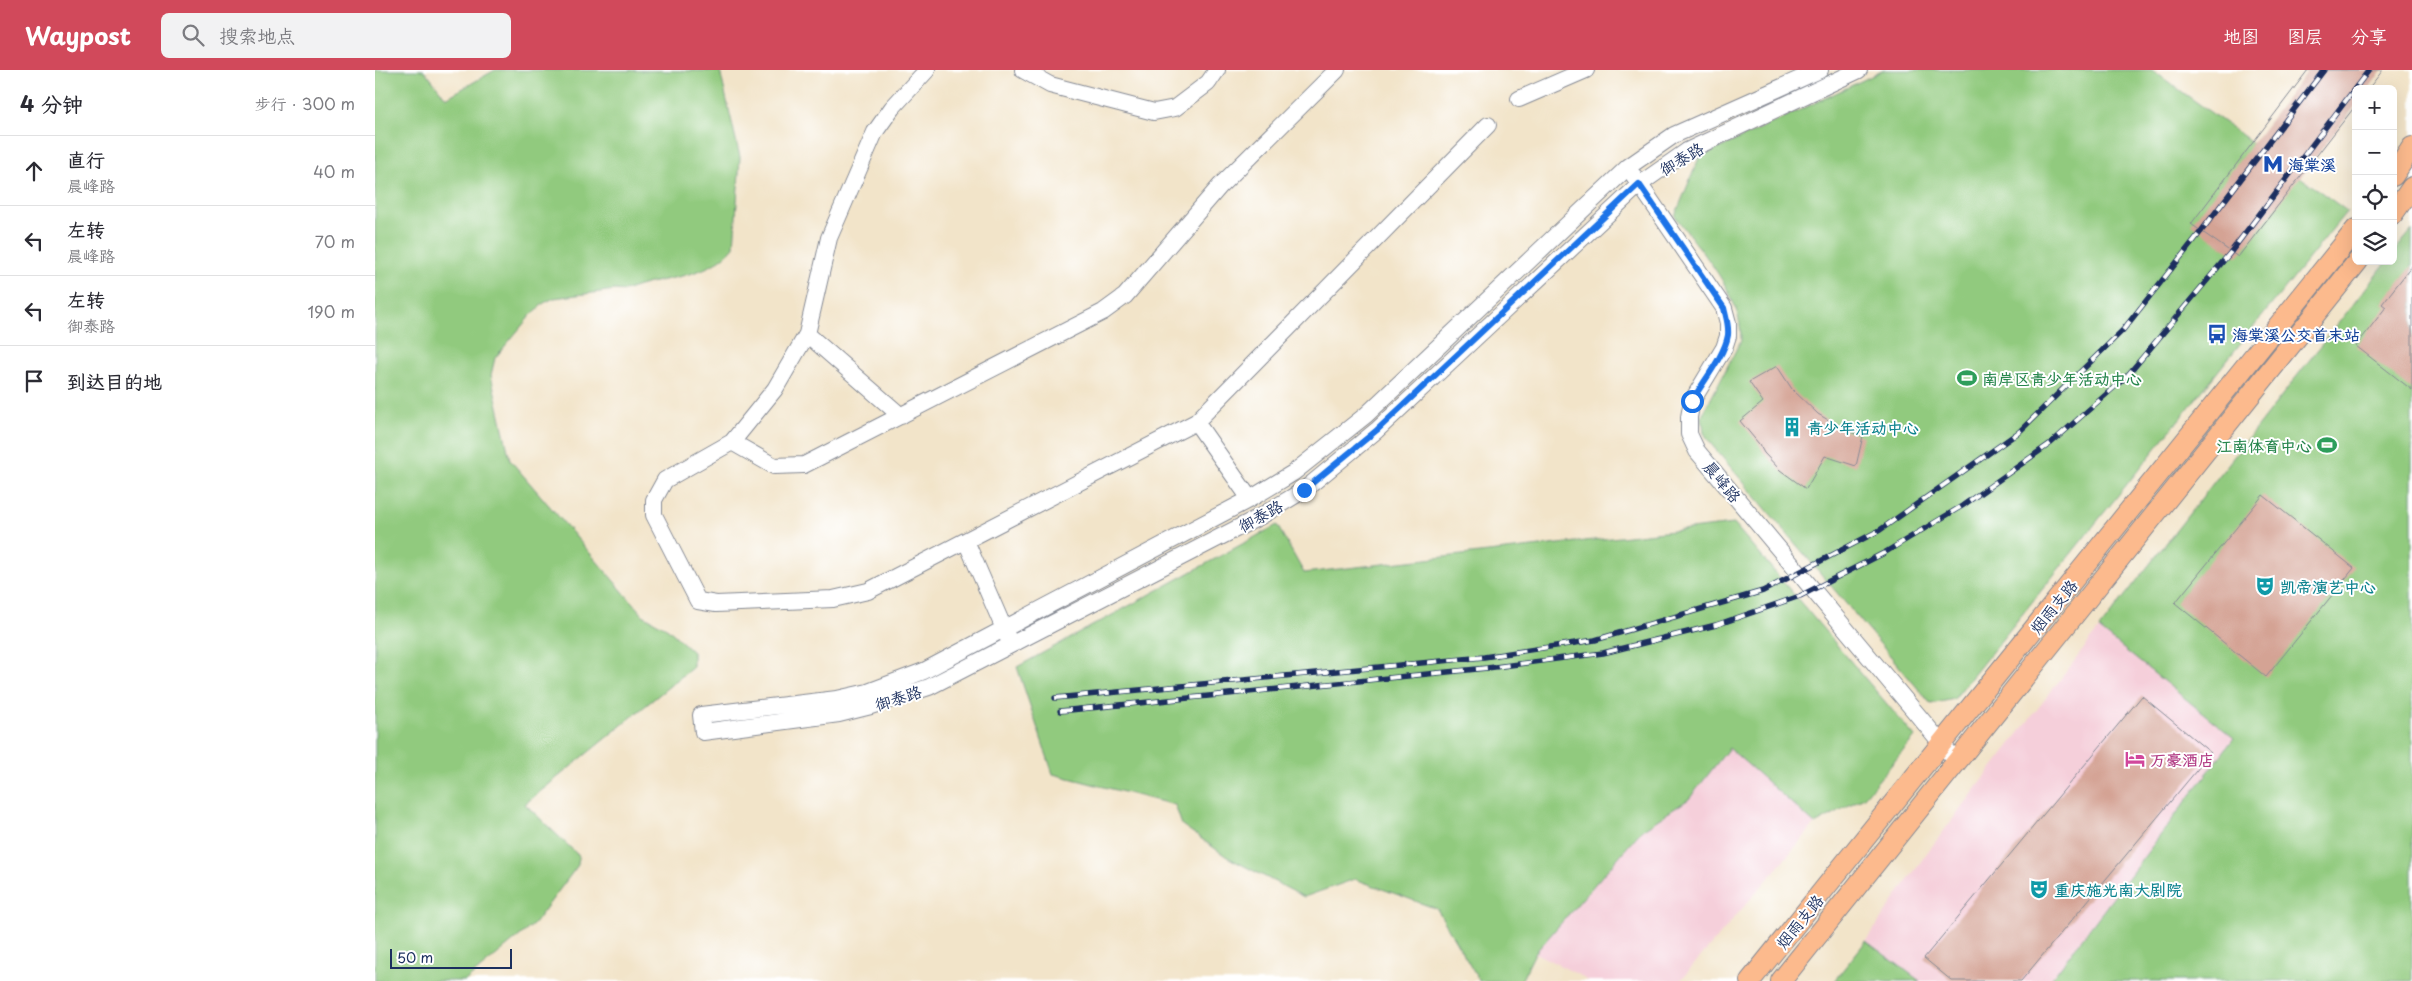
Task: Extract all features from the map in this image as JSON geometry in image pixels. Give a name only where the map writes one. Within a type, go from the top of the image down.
[{"type":"main road","points":[[2394,175],[2412,147]]},
{"type":"main road","points":[[2397,208],[2412,187]]},
{"type":"main road","name":"烟雨支路","points":[[1749,981],[2352,234]]},
{"type":"main road","name":"烟雨支路","points":[[1781,981],[2355,265]]},
{"type":"street","points":[[927,70],[892,108],[875,132],[829,238],[807,334],[775,390],[732,442],[665,480],[654,500],[654,515],[698,601],[716,604],[833,599],[868,591],[1195,422],[1488,124]]},
{"type":"street","points":[[1023,70],[1050,85],[1153,112],[1175,108],[1208,83],[1217,70]]},
{"type":"street","points":[[732,442],[774,466],[804,465],[1103,312],[1125,296],[1220,186],[1337,70]]},
{"type":"street","points":[[1519,100],[1586,70]]},
{"type":"street","name":"御泰路","points":[[1820,70],[1674,135],[1628,167],[1366,415],[1293,473],[1250,498],[925,670],[868,692],[837,699],[701,715],[703,732],[839,714],[871,706],[929,687],[1261,516],[1304,490],[1377,430],[1639,184],[1687,151],[1859,70]]},
{"type":"street","name":"晨峰路","points":[[1628,167],[1724,308],[1728,323],[1728,336],[1724,348],[1692,401],[1689,417],[1689,434],[1697,451],[1957,762]]},
{"type":"street","points":[[807,334],[901,416]]},
{"type":"street","points":[[1195,422],[1250,498]]},
{"type":"street","points":[[966,541],[1011,644]]},
{"type":"shaded area","points":[[2099,629],[2234,738],[2050,981],[1920,981],[1866,941],[1926,854]]},
{"type":"shaded area","points":[[1729,747],[1815,824],[1680,981],[1587,981],[1581,976],[1535,953],[1642,830],[1689,799]]},
{"type":"green space","points":[[375,70],[424,70],[446,98],[495,70],[720,71],[740,157],[734,247],[723,258],[697,272],[625,291],[615,290],[554,298],[544,303],[530,316],[495,358],[491,375],[510,460],[643,615],[668,629],[693,652],[693,667],[525,804],[579,856],[578,865],[534,924],[465,981],[375,981]]},
{"type":"green space","name":"南岸区青少年活动中心","points":[[1884,70],[2152,70],[2347,211],[1954,699],[1931,704],[1711,444],[1704,433],[1702,416],[1741,340],[1740,323],[1735,306],[1718,274],[1675,216],[1699,158]]},
{"type":"green space","name":"江南体育中心","points":[[2412,230],[2412,981],[2050,981],[2234,738],[2099,629],[2384,265],[2397,265],[2397,248]]},
{"type":"green space","points":[[1734,524],[1915,737],[1864,797],[1815,824],[1729,748],[1689,799],[1642,830],[1535,953],[1521,981],[1479,981],[1437,909],[1355,879],[1304,897],[1227,857],[1182,825],[1175,805],[1053,774],[1017,667],[1277,525],[1304,573]]},
{"type":"green space","points":[[1866,941],[1920,981],[1834,981]]},
{"type":"building","name":"海棠溪","points":[[2308,70],[2383,70],[2371,85],[2352,85],[2352,110],[2238,257],[2191,224]]},
{"type":"building","points":[[2412,266],[2412,390],[2356,346],[2386,307],[2382,304]]},
{"type":"building","name":"青少年活动中心","points":[[1777,366],[1792,389],[1818,414],[1847,431],[1863,436],[1856,466],[1825,456],[1806,489],[1780,470],[1764,453],[1740,421],[1763,402],[1749,382]]},
{"type":"building","name":"凯帝演艺中心","points":[[2263,495],[2354,568],[2266,677],[2175,603]]},
{"type":"building","name":"重庆施光南大剧院","points":[[2142,696],[2211,753],[2021,981],[1952,981],[1924,958]]},
{"type":"railway","points":[[1055,698],[1484,657],[1595,640],[1763,591],[1880,530],[2019,432],[2123,330],[2324,70]]},
{"type":"railway","points":[[1060,711],[1487,668],[1603,653],[1716,625],[1800,596],[1884,553],[1962,506],[2051,443],[2127,376],[2230,253],[2369,70]]},
{"type":"place","name":"海棠溪","points":[[2273,164]]},
{"type":"place","name":"海棠溪公交首末站","points":[[2217,334]]},
{"type":"place","name":"南岸区青少年活动中心","points":[[1967,378]]},
{"type":"place","name":"青少年活动中心","points":[[1792,427]]},
{"type":"place","name":"江南体育中心","points":[[2327,445]]},
{"type":"place","name":"凯帝演艺中心","points":[[2265,586]]},
{"type":"place","name":"万豪酒店","points":[[2135,759]]},
{"type":"place","name":"重庆施光南大剧院","points":[[2039,889]]},
{"type":"route","points":[[1304,490],[1377,430],[1639,184],[1724,308],[1728,323],[1728,336],[1724,348],[1692,401]]}]
